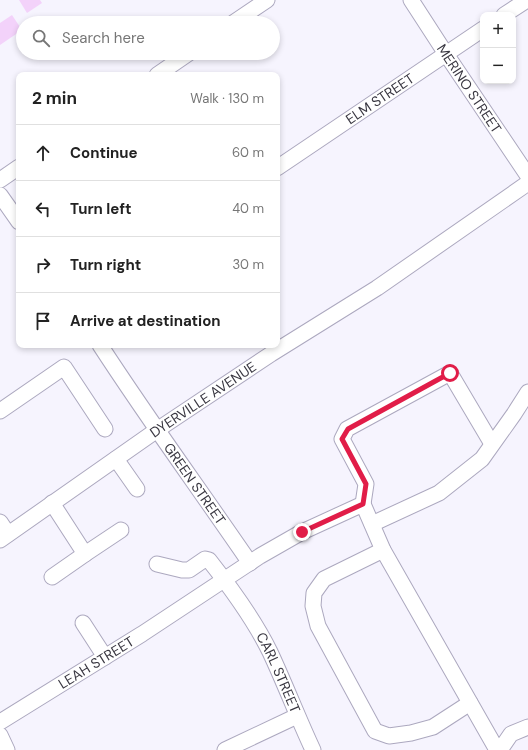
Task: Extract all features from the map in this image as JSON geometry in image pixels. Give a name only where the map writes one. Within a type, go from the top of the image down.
[{"type":"street","points":[[243,16],[267,0]]},
{"type":"street","name":"MERINO STREET","points":[[411,0],[528,176]]},
{"type":"street","points":[[508,12],[526,0]]},
{"type":"street","name":"ELM STREET","points":[[280,166],[480,31]]},
{"type":"street","points":[[161,72],[179,60]]},
{"type":"street","points":[[0,180],[16,169]]},
{"type":"street","name":"DYERVILLE AVENUE","points":[[3,532],[52,503],[157,430],[271,354],[377,288],[528,183]]},
{"type":"street","points":[[0,195],[16,218]]},
{"type":"street","name":"GREEN STREET","points":[[102,348],[250,563]]},
{"type":"street","points":[[0,411],[64,367],[105,429]]},
{"type":"street","points":[[492,444],[450,373],[348,429],[342,439],[366,484],[363,504],[383,550],[497,750]]},
{"type":"street","points":[[372,524],[439,493],[482,459],[528,392]]},
{"type":"street","points":[[116,459],[137,489]]},
{"type":"street","points":[[52,503],[85,554]]},
{"type":"street","name":"LEAH STREET","points":[[0,722],[142,634],[250,563],[302,532],[363,504]]},
{"type":"street","points":[[52,577],[121,530]]},
{"type":"street","points":[[383,550],[324,579],[314,593],[313,606],[318,626],[375,731],[389,736],[411,733],[433,727],[470,703]]},
{"type":"street","points":[[157,564],[188,570],[205,559],[209,560],[224,579]]},
{"type":"street","name":"CARL STREET","points":[[224,579],[253,622],[269,651],[313,750]]},
{"type":"street","points":[[83,623],[105,657]]},
{"type":"street","points":[[225,750],[297,716]]},
{"type":"street","points":[[500,750],[511,734],[528,727]]},
{"type":"street","points":[[0,735],[7,750]]},
{"type":"building","points":[[19,0],[40,0],[42,3],[27,13]]},
{"type":"building","points":[[12,15],[16,21],[16,34],[0,45],[0,23]]},
{"type":"route","points":[[302,532],[363,504],[366,484],[342,439],[348,429],[450,373]]}]
